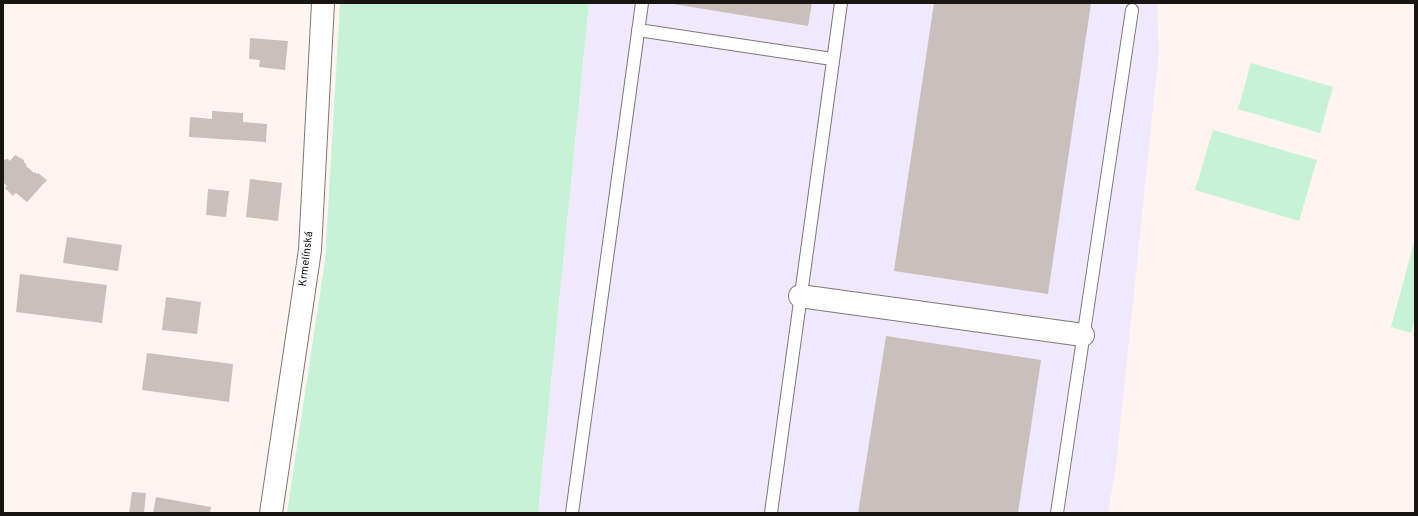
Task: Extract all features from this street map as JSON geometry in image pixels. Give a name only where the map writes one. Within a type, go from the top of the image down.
[{"type":"street","name":"Krmelínská","points":[[271,513],[310,250],[323,3]]},
{"type":"street","points":[[800,296],[1083,335]]},
{"type":"lane","points":[[572,513],[642,3]]},
{"type":"lane","points":[[771,513],[840,3]]},
{"type":"lane","points":[[1057,513],[1132,10]]},
{"type":"lane","points":[[638,30],[832,59]]},
{"type":"shaded area","points":[[589,3],[1157,3],[1159,51],[1116,466],[1108,513],[538,513]]},
{"type":"green space","points":[[340,3],[589,3],[538,513],[287,513],[325,260]]},
{"type":"green space","points":[[1251,63],[1333,87],[1320,133],[1238,109]]},
{"type":"green space","points":[[1213,130],[1317,160],[1299,221],[1195,190]]},
{"type":"green space","points":[[1415,239],[1415,318],[1411,333],[1391,327]]},
{"type":"building","points":[[667,3],[812,3],[808,26]]},
{"type":"building","points":[[934,3],[1091,3],[1048,294],[894,271]]},
{"type":"building","points":[[250,38],[288,41],[285,70],[259,67],[260,60],[249,59]]},
{"type":"building","points":[[212,111],[243,113],[243,122],[267,124],[266,142],[189,137],[190,117],[212,119]]},
{"type":"building","points":[[15,155],[24,160],[27,165],[26,166],[34,173],[38,173],[47,180],[27,202],[16,193],[13,196],[5,188],[7,186],[3,182],[3,160],[8,159],[10,161]]},
{"type":"building","points":[[250,179],[282,183],[278,221],[246,217]]},
{"type":"building","points":[[208,189],[229,191],[226,217],[206,215]]},
{"type":"building","points":[[67,237],[122,245],[118,271],[63,263]]},
{"type":"building","points":[[20,274],[107,285],[102,323],[16,312]]},
{"type":"building","points":[[166,297],[201,302],[197,334],[162,330]]},
{"type":"building","points":[[886,336],[1041,360],[1018,513],[858,513]]},
{"type":"building","points":[[147,353],[233,364],[229,402],[142,390]]},
{"type":"building","points":[[132,492],[146,493],[144,513],[129,513]]},
{"type":"building","points":[[156,497],[211,507],[210,513],[153,513]]}]
